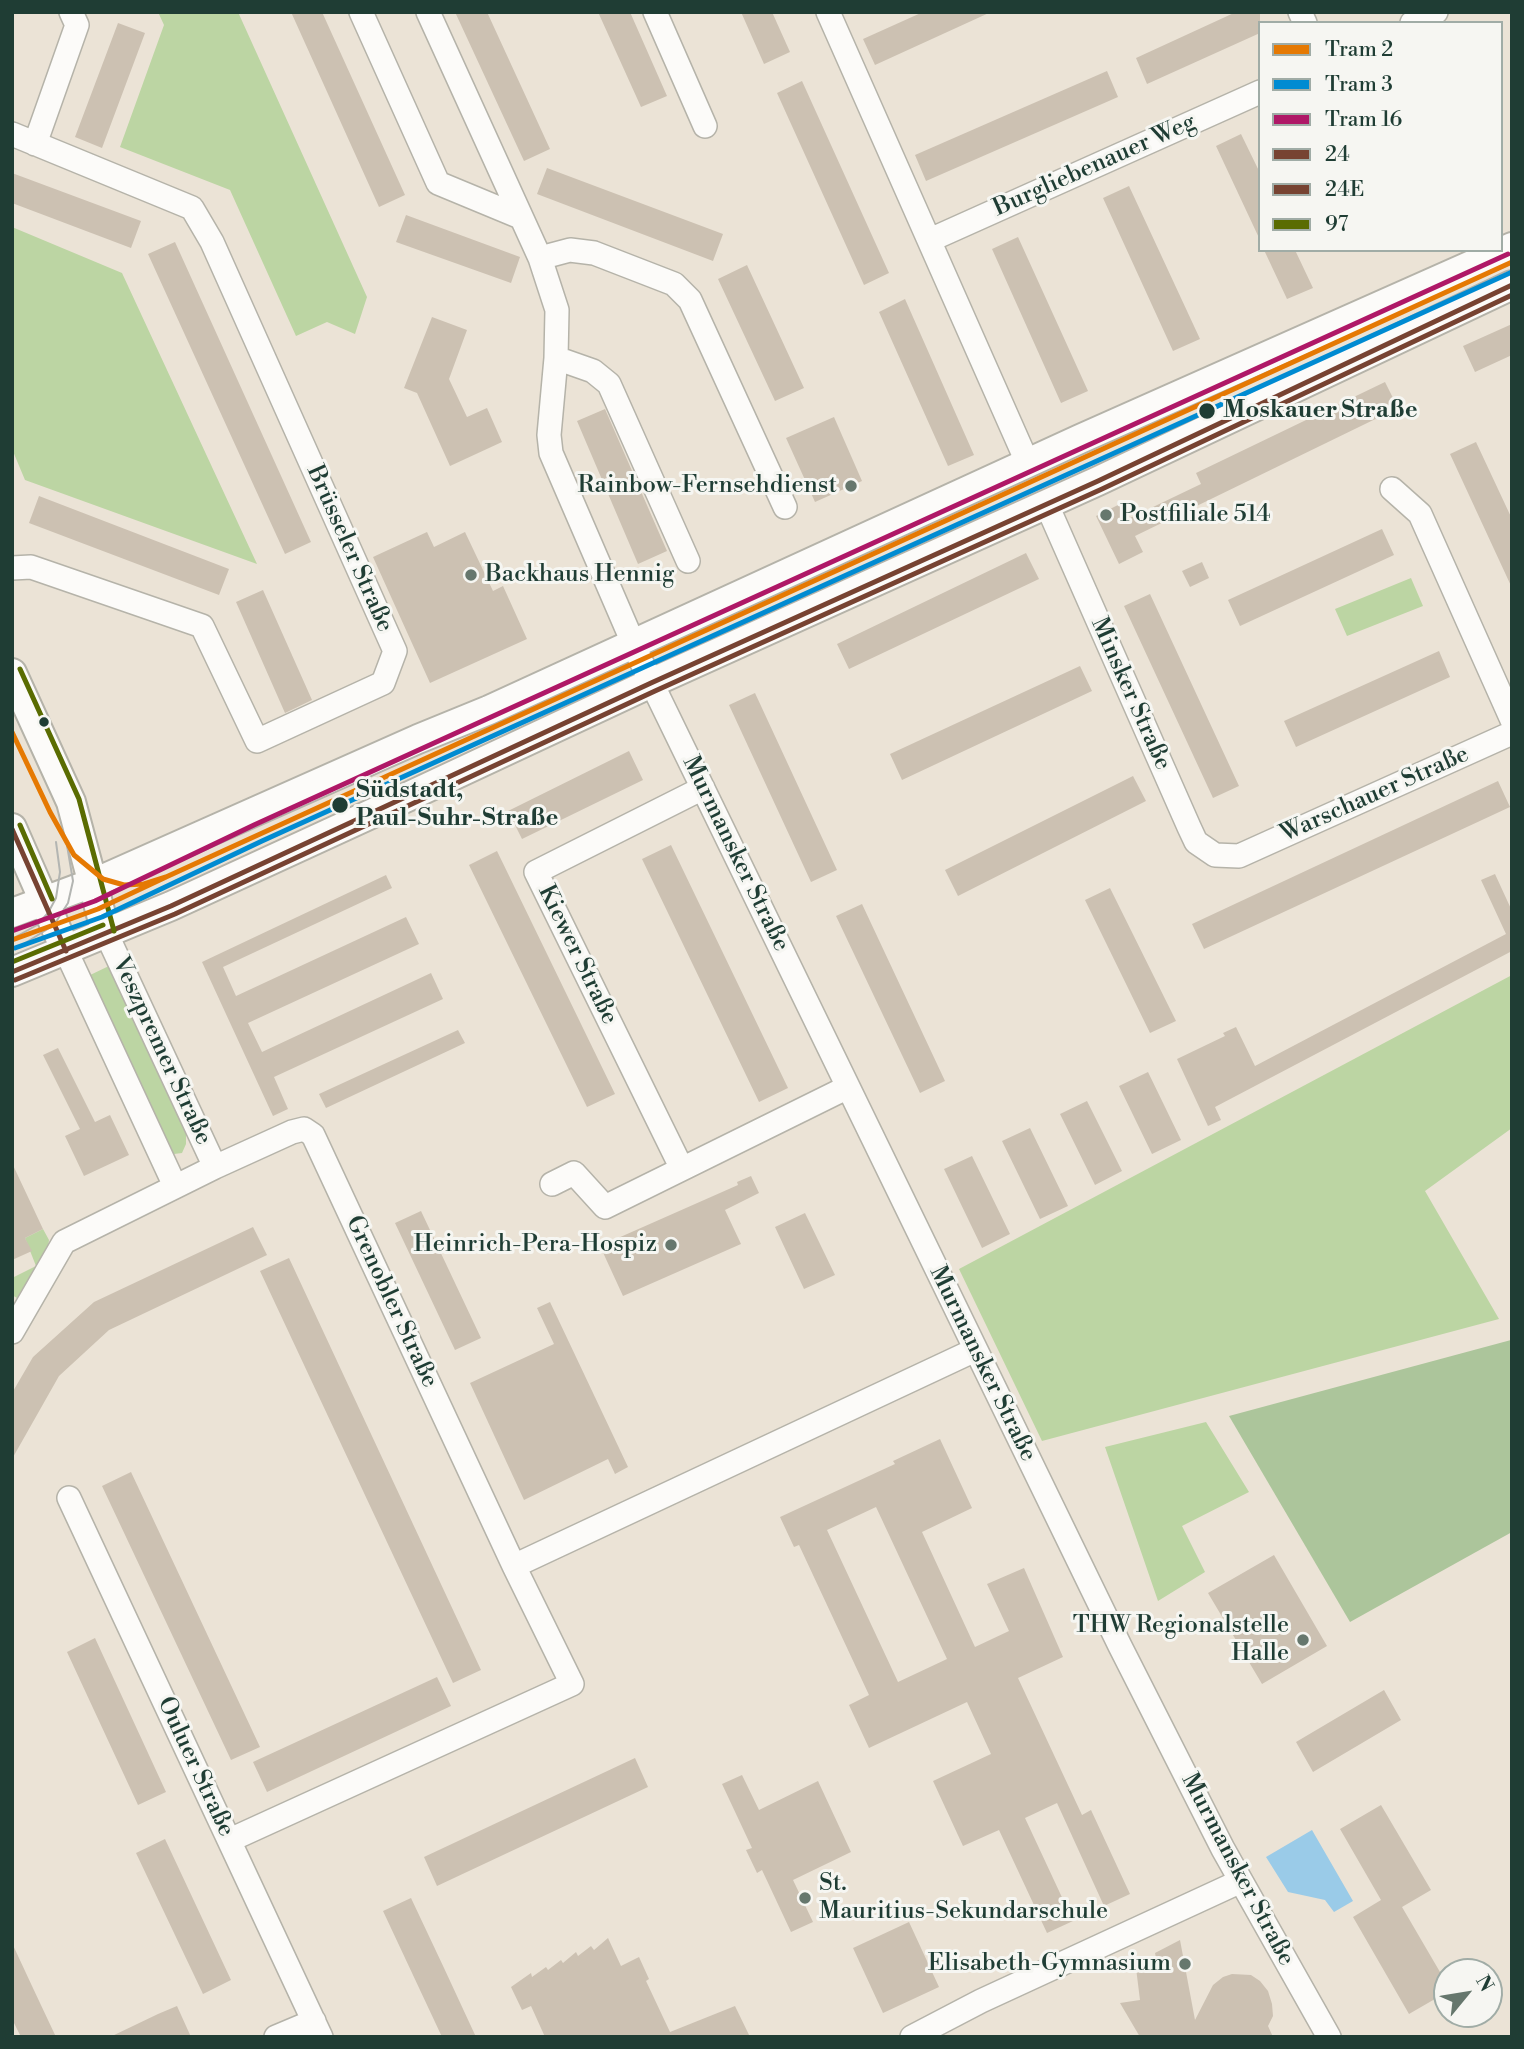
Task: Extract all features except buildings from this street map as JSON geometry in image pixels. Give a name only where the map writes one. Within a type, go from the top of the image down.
[{"type":"street","points":[[35,144],[77,25],[71,12]]},
{"type":"street","points":[[361,12],[438,183],[520,217]]},
{"type":"street","name":"Murmansker Straße","points":[[428,12],[540,258],[557,310],[549,435],[551,453],[634,645],[1120,1646],[1241,1881],[1329,2037]]},
{"type":"street","points":[[655,12],[705,126]]},
{"type":"street","points":[[828,12],[1028,464]]},
{"type":"street","points":[[1416,21],[1436,12]]},
{"type":"street","name":"Burgliebenauer Weg","points":[[930,240],[1258,93]]},
{"type":"street","name":"Brüsseler Straße","points":[[12,134],[192,208],[212,242],[394,651],[383,683],[257,741],[202,626],[31,567],[12,568]]},
{"type":"street","points":[[540,258],[570,250],[593,253],[674,284],[690,299],[785,508]]},
{"type":"street","points":[[12,913],[91,884],[634,645],[1296,341],[1501,252]]},
{"type":"street","points":[[12,972],[66,951],[360,820],[651,683],[1289,392],[1512,285]]},
{"type":"street","points":[[556,358],[593,371],[609,384],[688,561]]},
{"type":"street","points":[[1392,489],[1420,514],[1512,720]]},
{"type":"street","name":"Minsker Straße","points":[[1046,503],[1196,842],[1215,855],[1239,856]]},
{"type":"street","points":[[12,673],[71,802],[91,884],[107,933]]},
{"type":"street","name":"Warschauer Straße","points":[[1239,856],[1512,733]]},
{"type":"street","name":"Kiewer Straße","points":[[682,1168],[536,872],[703,788]]},
{"type":"street","points":[[12,828],[66,951]]},
{"type":"street","name":"Veszpremer Straße","points":[[12,1332],[64,1242],[215,1167],[107,933]]},
{"type":"street","name":"Veszpremer Straße","points":[[66,951],[175,1186]]},
{"type":"street","points":[[552,1184],[574,1173],[605,1207],[848,1087]]},
{"type":"street","name":"Grenobler Straße","points":[[215,1167],[292,1132],[304,1129],[313,1135],[514,1566],[572,1684],[230,1840]]},
{"type":"street","points":[[514,1566],[975,1350]]},
{"type":"street","name":"Ouluer Straße","points":[[69,1498],[317,2029]]},
{"type":"street","points":[[912,2037],[981,2001],[1241,1881]]},
{"type":"street","points":[[276,2037],[317,2029]]},
{"type":"green space","points":[[158,12],[238,12],[367,297],[355,334],[327,322],[296,336],[230,190],[120,147],[164,25]]},
{"type":"green space","points":[[12,227],[122,273],[257,564],[25,480],[12,449]]},
{"type":"green space","points":[[1411,578],[1423,606],[1347,636],[1335,609]]},
{"type":"green space","points":[[111,965],[186,1131],[186,1144],[182,1153],[174,1154],[165,1148],[86,977]]},
{"type":"green space","points":[[1512,975],[1512,1128],[1425,1191],[1499,1319],[1042,1441],[959,1269]]},
{"type":"green space","points":[[43,1229],[49,1240],[48,1247],[17,1298],[12,1295],[12,1278],[36,1266],[25,1238]]},
{"type":"green space","points":[[1511,1340],[1512,1532],[1350,1622],[1229,1416]]},
{"type":"green space","points":[[1206,1422],[1249,1492],[1182,1526],[1205,1572],[1158,1601],[1105,1447]]},
{"type":"water","points":[[1312,1830],[1353,1901],[1334,1912],[1325,1900],[1288,1892],[1266,1857]]},
{"type":"tram line","name":"16","points":[[12,931],[95,901],[254,825],[1508,254]]},
{"type":"tram line","name":"2","points":[[12,732],[74,855],[103,879],[124,885],[144,884],[166,877],[1512,262]]},
{"type":"tram line","name":"3","points":[[15,948],[102,917],[262,841],[1512,272]]},
{"type":"tram line","points":[[12,939],[37,925],[56,898],[60,872],[56,842]]},
{"type":"tram line","points":[[22,945],[54,925],[68,903],[73,881],[67,845]]},
{"type":"tram line","name":"2","points":[[12,940],[98,909],[164,878]]},
{"type":"transit line","name":"24","points":[[12,972],[171,906],[651,683],[1098,481],[1512,285]]},
{"type":"transit line","name":"24E","points":[[15,980],[175,914],[655,691],[1102,489],[1512,295]]},
{"type":"transit line","name":"97","points":[[20,669],[79,799],[114,931]]},
{"type":"transit line","name":"97","points":[[20,825],[52,899]]},
{"type":"transit line","name":"24","points":[[12,829],[66,951]]},
{"type":"transit line","name":"97","points":[[12,962],[103,925]]},
{"type":"place","name":"Moskauer Straße","points":[[1207,411]]},
{"type":"place","name":"Rainbow-Fernsehdienst","points":[[851,486]]},
{"type":"place","name":"Postfiliale 514","points":[[1106,515]]},
{"type":"place","name":"Backhaus Hennig","points":[[471,575]]},
{"type":"place","name":"Südstadt, Paul-Suhr-Straße","points":[[340,805]]},
{"type":"place","name":"Heinrich-Pera-Hospiz","points":[[671,1245]]},
{"type":"place","name":"THW Regionalstelle Halle","points":[[1303,1640]]},
{"type":"place","name":"St. Mauritius-Sekundarschule","points":[[805,1898]]},
{"type":"place","name":"Elisabeth-Gymnasium","points":[[1185,1964]]}]
